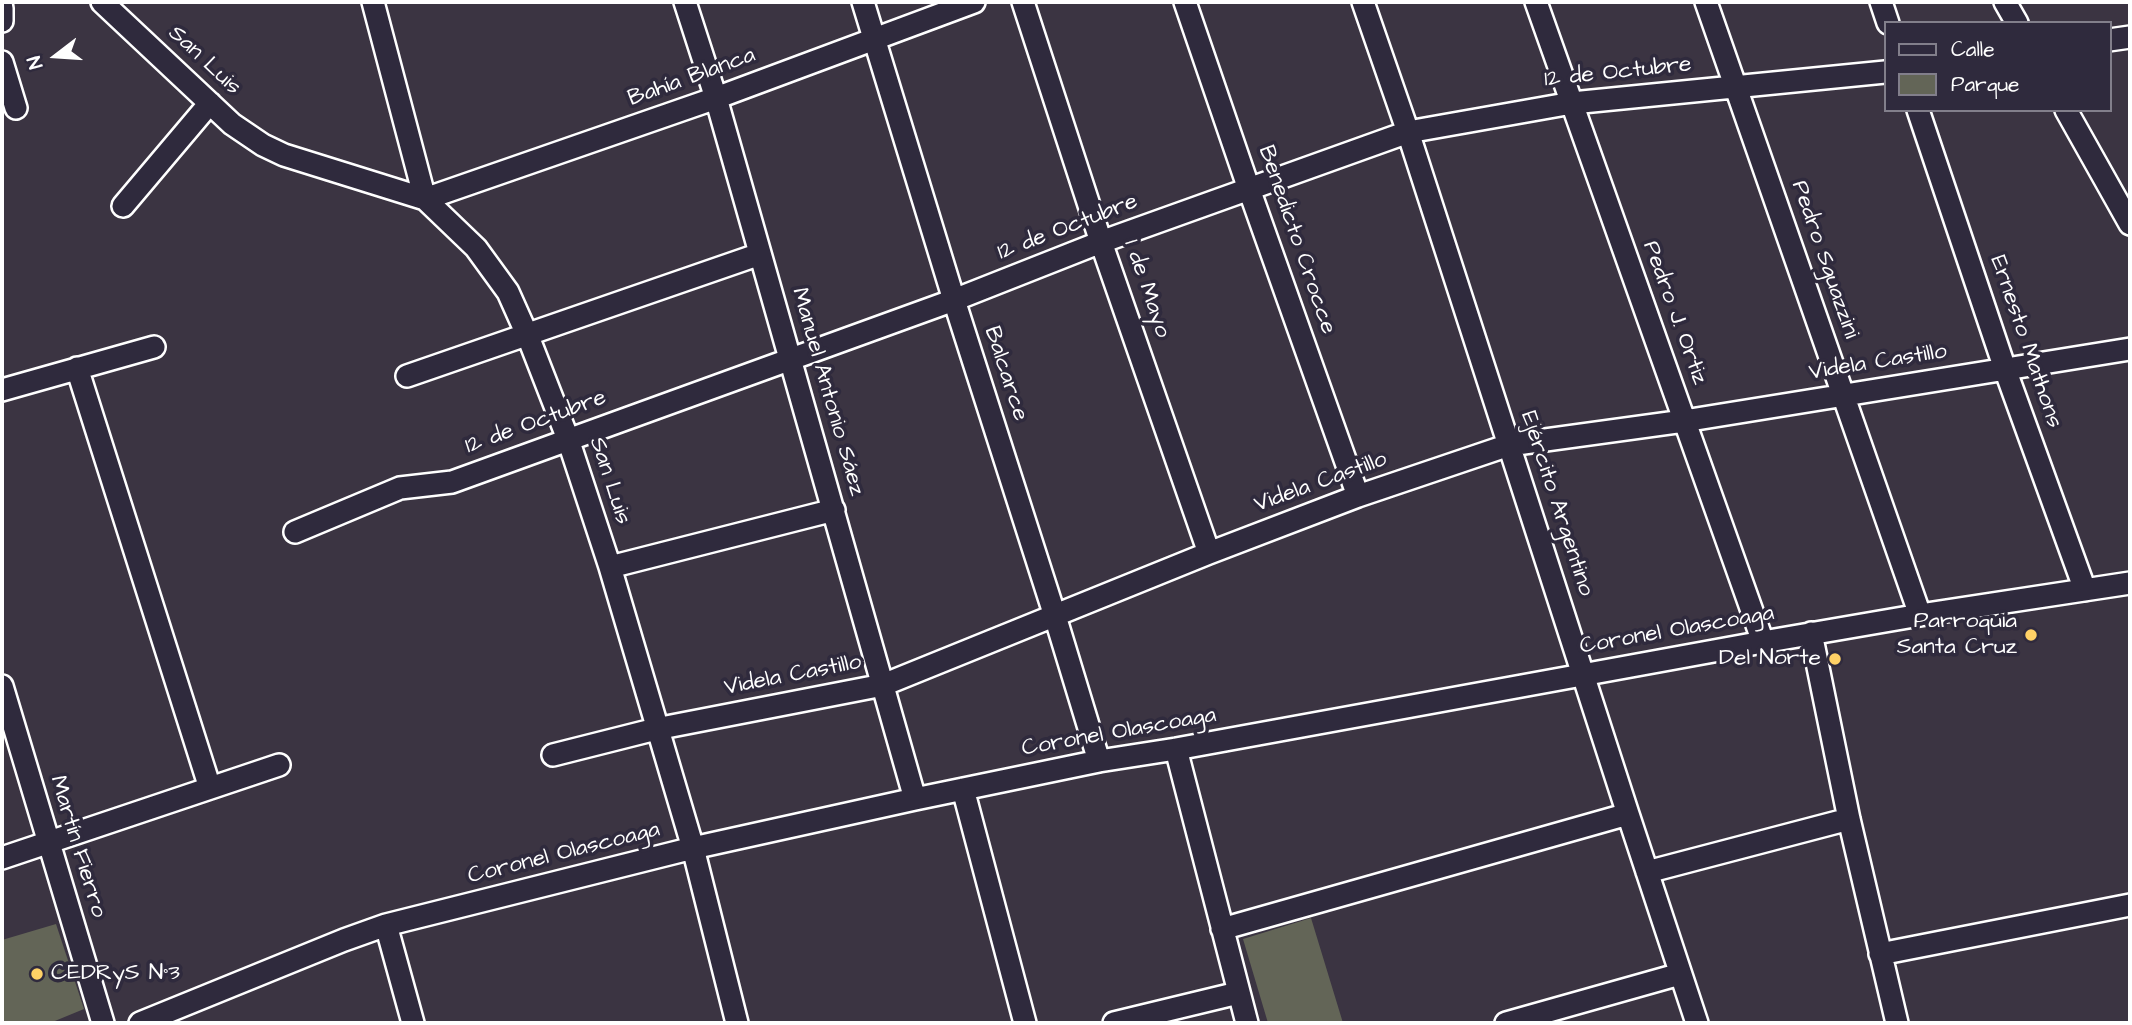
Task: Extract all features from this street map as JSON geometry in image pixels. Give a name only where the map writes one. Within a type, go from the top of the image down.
[{"type":"street","name":"San Luis","points":[[102,2],[232,124],[263,145],[284,155],[425,199],[476,248],[508,292],[568,439],[610,567],[693,848],[737,1023]]},
{"type":"street","points":[[373,2],[425,199]]},
{"type":"street","name":"Manuel Antonio Sáez","points":[[685,2],[716,98],[915,799]]},
{"type":"street","name":"Balcarce","points":[[863,2],[1099,761]]},
{"type":"street","name":"Bahía Blanca","points":[[425,199],[716,98],[974,2]]},
{"type":"street","name":"1 de Mayo","points":[[1023,2],[1101,242],[1209,553]]},
{"type":"street","name":"Benedicto Crocce","points":[[1185,2],[1358,496]]},
{"type":"street","name":"Ejército Argentino","points":[[1363,2],[1408,132],[1697,1023]]},
{"type":"street","name":"Pedro J. Ortiz","points":[[1536,2],[1763,642]]},
{"type":"street","name":"Pedro Sguazzini","points":[[1706,2],[1920,615]]},
{"type":"street","points":[[1881,2],[1887,21]]},
{"type":"street","points":[[2005,2],[2016,21]]},
{"type":"street","points":[[2,8],[2,21]]},
{"type":"street","points":[[2111,40],[2130,37]]},
{"type":"street","points":[[2,62],[16,108]]},
{"type":"street","name":"12 de Octubre","points":[[295,533],[400,488],[452,482],[954,300],[1101,242],[1408,132],[1572,103],[1884,72]]},
{"type":"street","points":[[123,206],[209,103]]},
{"type":"street","name":"Ernesto Mathons","points":[[1919,112],[2005,369],[2085,590]]},
{"type":"street","points":[[2067,112],[2130,224]]},
{"type":"street","points":[[407,376],[760,254]]},
{"type":"street","points":[[2,390],[155,347]]},
{"type":"street","name":"Videla Castillo","points":[[553,755],[656,729],[883,685],[1209,553],[1358,496],[1509,445],[1684,421],[2130,349]]},
{"type":"street","points":[[77,368],[211,788]]},
{"type":"street","points":[[610,567],[834,510]]},
{"type":"street","name":"Coronel Olascoaga","points":[[140,1023],[386,925],[693,848],[1099,761],[1811,633],[2130,583]]},
{"type":"street","points":[[1811,633],[1849,819],[1897,1023]]},
{"type":"street","name":"Martín Fierro","points":[[2,686],[103,1023]]},
{"type":"street","points":[[1176,749],[1247,1023]]},
{"type":"street","points":[[2,858],[279,765]]},
{"type":"street","points":[[963,789],[1025,1023]]},
{"type":"street","points":[[1222,929],[1628,814]]},
{"type":"street","points":[[1647,873],[1849,819]]},
{"type":"street","points":[[1880,954],[2130,905]]},
{"type":"street","points":[[386,925],[413,1023]]},
{"type":"street","points":[[1506,1023],[1680,974]]},
{"type":"street","points":[[1114,1023],[1238,993]]},
{"type":"green space","points":[[1311,918],[1343,1023],[1268,1023],[1243,939]]},
{"type":"green space","name":"CEDRyS N°3","points":[[56,924],[84,1009],[50,1023],[2,1023],[2,940]]},
{"type":"place","name":"Parroquia Santa Cruz","points":[[2031,635]]},
{"type":"place","name":"Del Norte","points":[[1835,659]]},
{"type":"place","name":"CEDRyS N°3","points":[[37,974]]}]
